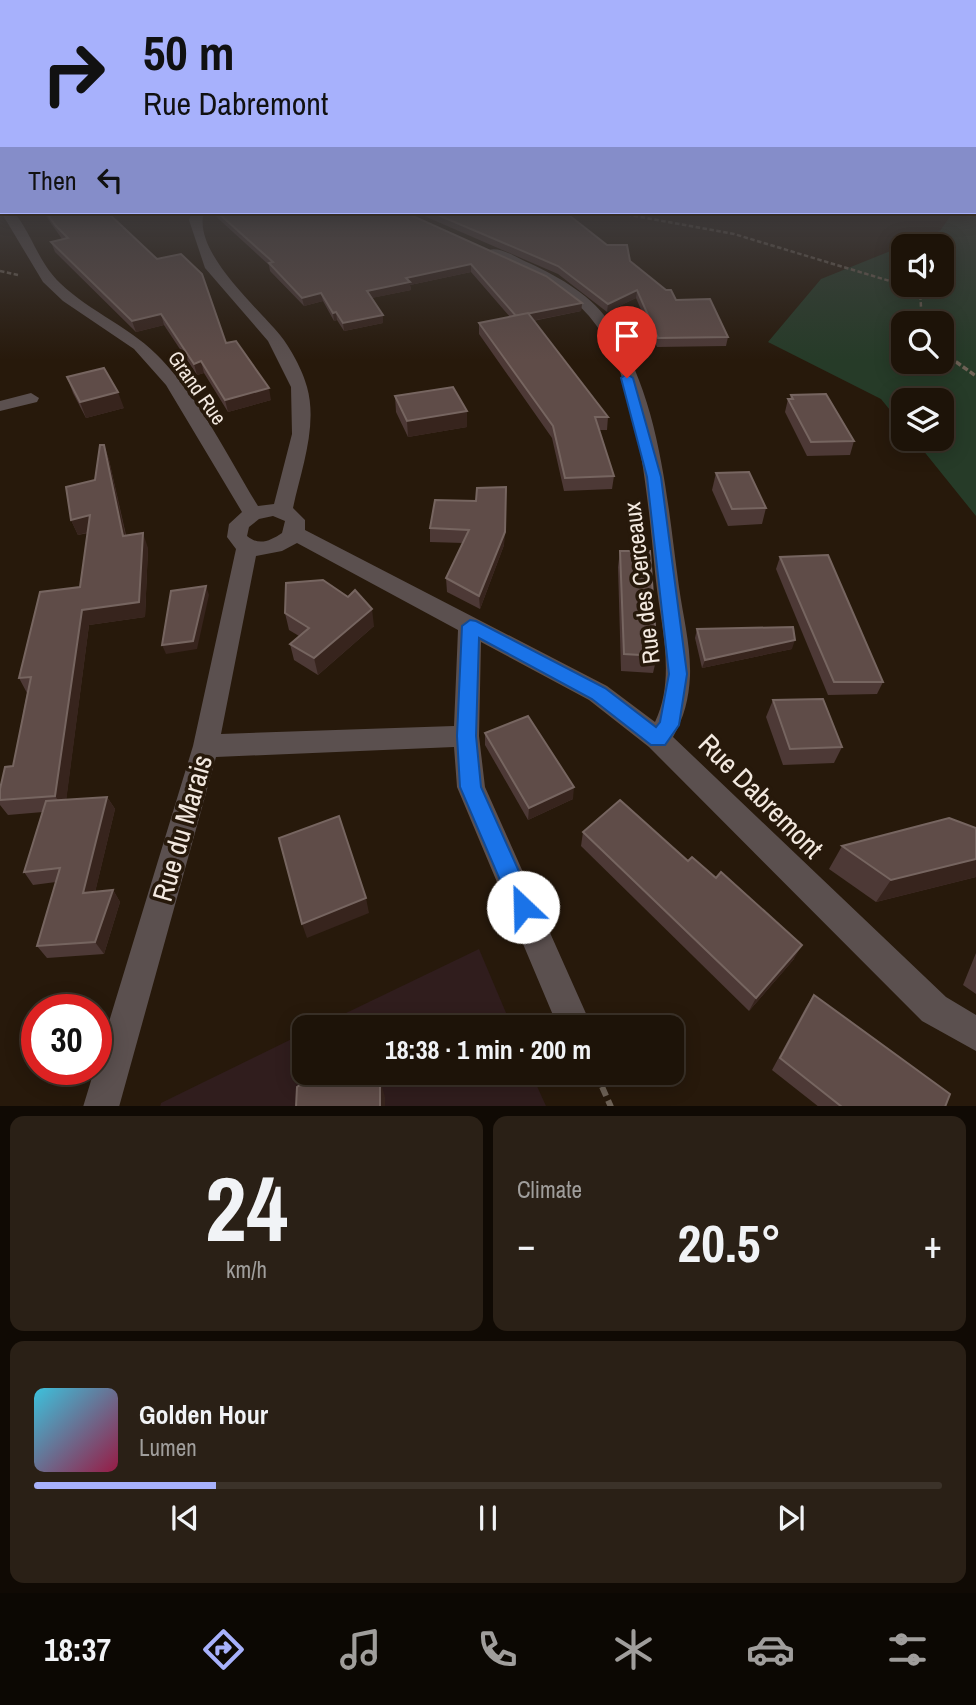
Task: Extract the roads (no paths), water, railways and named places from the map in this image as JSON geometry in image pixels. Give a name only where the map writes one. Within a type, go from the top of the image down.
[{"type":"street","name":"Grand Rue","points":[[31,257],[50,282],[139,346],[167,375],[253,514]]},
{"type":"street","points":[[208,257],[212,268],[275,339],[299,387],[301,434],[289,522],[280,545],[269,549],[247,547]]},
{"type":"street","name":"Rue des Cerceaux","points":[[501,257],[552,279],[584,301],[606,328],[636,402],[654,477],[678,674],[669,725],[658,739]]},
{"type":"street","points":[[0,406],[31,398]]},
{"type":"street","points":[[253,514],[289,522]]},
{"type":"street","name":"Rue du Marais","points":[[102,1106],[206,746],[247,547],[241,543],[236,531],[239,524],[253,514]]},
{"type":"street","name":"Rue Dabremont","points":[[289,522],[470,626],[598,694],[658,739],[934,1009],[976,1034]]},
{"type":"street","points":[[470,626],[467,736],[471,787],[570,1015]]},
{"type":"street","points":[[206,746],[467,736]]}]
